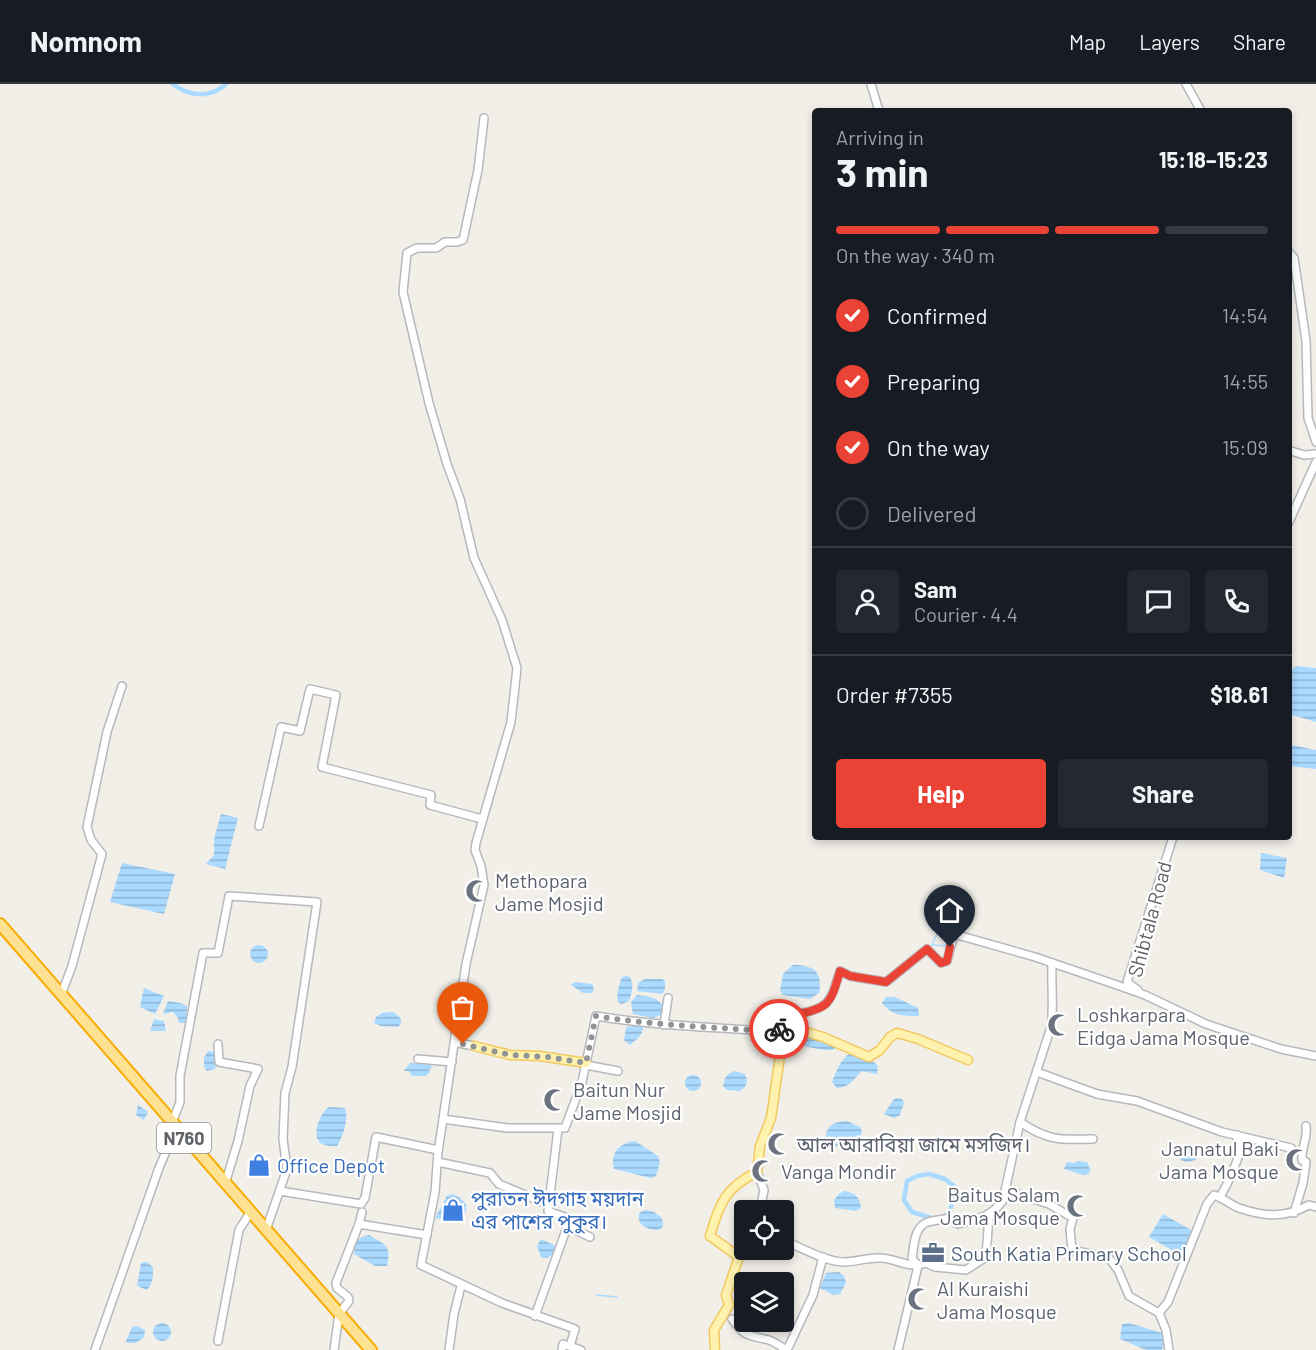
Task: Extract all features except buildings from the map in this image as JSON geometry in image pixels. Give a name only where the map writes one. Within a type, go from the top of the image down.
[{"type":"highway","name":"N760","points":[[0,924],[370,1350]]},
{"type":"main road","points":[[715,1350],[714,1330],[729,1305],[726,1295],[739,1257],[710,1236],[725,1196],[735,1185],[757,1172],[760,1146],[771,1118],[780,1056],[777,1032],[782,1025],[842,1044],[869,1057],[880,1050],[890,1036],[897,1033],[918,1039],[968,1060]]},
{"type":"main road","points":[[474,1046],[510,1055],[548,1057],[586,1064]]},
{"type":"street","points":[[872,84],[878,108]]},
{"type":"street","points":[[1186,84],[1200,108]]},
{"type":"street","points":[[484,118],[478,170],[463,240],[445,242],[436,248],[417,248],[407,253],[403,291],[429,403],[460,500],[474,558],[502,620],[517,669],[511,722],[475,849],[484,885],[482,910],[466,964],[438,1150],[435,1192],[420,1265],[461,1286],[535,1316],[575,1329],[570,1346]]},
{"type":"street","points":[[1292,256],[1306,341],[1308,418],[1316,442]]},
{"type":"street","points":[[1292,451],[1304,455],[1316,454]]},
{"type":"street","points":[[1292,515],[1316,462]]},
{"type":"street","points":[[61,995],[72,966],[102,854],[91,840],[87,826],[107,732],[122,686]]},
{"type":"street","points":[[260,826],[281,727],[300,731],[310,688],[336,695],[322,766],[431,795],[430,806],[482,819]]},
{"type":"street","name":"Shibtala Road","points":[[1144,995],[1127,982],[1172,840]]},
{"type":"street","points":[[95,1350],[174,1126],[180,1102],[180,1076],[203,952],[218,952],[229,896],[317,902],[294,1056],[285,1093],[283,1139],[286,1169],[266,1230]]},
{"type":"street","points":[[935,926],[1144,995],[1206,1024],[1251,1040],[1316,1056]]},
{"type":"street","points":[[791,1027],[798,1014],[821,1010],[831,998],[840,971],[850,976],[886,982],[927,949],[941,963],[947,961],[954,934]]},
{"type":"street","points":[[918,1266],[912,1258],[914,1241],[921,1227],[927,1222],[948,1218],[958,1224],[989,1215],[998,1207],[1006,1190],[1020,1122],[1051,1027],[1052,963]]},
{"type":"street","points":[[664,1025],[668,998]]},
{"type":"street","points":[[443,1119],[507,1128],[565,1128],[582,1082],[596,1016],[664,1025],[777,1032]]},
{"type":"street","points":[[455,1036],[459,1042],[474,1046]]},
{"type":"street","points":[[218,1044],[219,1062],[258,1069],[250,1086],[238,1141],[225,1184]]},
{"type":"street","points":[[418,1059],[452,1062]]},
{"type":"street","points":[[586,1064],[618,1071]]},
{"type":"street","points":[[1036,1072],[1097,1094],[1137,1101],[1236,1135],[1291,1148]]},
{"type":"street","points":[[1020,1122],[1037,1134],[1055,1139],[1093,1139]]},
{"type":"street","points":[[1294,1213],[1303,1183],[1306,1162],[1302,1160],[1301,1155],[1308,1134],[1306,1126],[1316,1130]]},
{"type":"street","points":[[535,1316],[570,1219],[548,1211],[558,1129]]},
{"type":"street","points":[[1220,1197],[1230,1180],[1242,1144],[1236,1135]]},
{"type":"street","points":[[280,1191],[361,1204],[365,1198],[376,1137],[438,1150]]},
{"type":"street","points":[[438,1162],[490,1173],[499,1184],[549,1205]]},
{"type":"street","points":[[757,1172],[764,1190],[762,1200]]},
{"type":"street","points":[[1006,1190],[1049,1204],[1073,1218],[1070,1229],[1072,1250],[1109,1258],[1119,1270],[1129,1296],[1159,1313],[1166,1330],[1169,1350]]},
{"type":"street","points":[[1159,1313],[1168,1302],[1207,1204],[1214,1195],[1233,1203],[1236,1207],[1266,1215],[1294,1213],[1309,1205],[1316,1207]]},
{"type":"street","points":[[334,1350],[339,1314],[349,1300],[337,1288],[336,1283],[362,1212]]},
{"type":"street","points":[[218,1341],[239,1230],[250,1213]]},
{"type":"street","points":[[794,1244],[841,1262],[880,1257],[905,1265],[918,1266],[926,1263],[935,1267],[966,1270],[986,1257],[989,1215]]},
{"type":"street","points":[[359,1224],[427,1235]]},
{"type":"street","points":[[567,1226],[590,1237]]},
{"type":"street","points":[[827,1258],[829,1270]]},
{"type":"street","points":[[732,1319],[742,1332],[754,1339],[770,1341],[787,1350],[813,1295],[827,1258]]},
{"type":"street","points":[[898,1350],[918,1266]]},
{"type":"street","points":[[449,1350],[461,1286]]},
{"type":"street","points":[[562,1350],[563,1344],[581,1350]]},
{"type":"water","points":[[1296,666],[1316,668],[1316,722],[1292,715],[1292,669]]},
{"type":"water","points":[[1292,745],[1316,750],[1316,769],[1292,766]]},
{"type":"water","points":[[221,814],[238,818],[225,869],[206,864],[214,855],[214,839]]},
{"type":"water","points":[[1261,853],[1287,858],[1284,878],[1260,870]]},
{"type":"water","points":[[122,863],[175,874],[164,914],[110,902]]},
{"type":"water","points":[[259,945],[267,950],[268,954],[263,962],[259,963],[251,958],[250,954],[255,946]]},
{"type":"water","points":[[793,965],[806,966],[815,971],[820,980],[819,993],[810,999],[783,995],[780,991],[783,974]]},
{"type":"water","points":[[622,977],[630,977],[632,989],[629,1001],[622,1004],[618,1002],[619,986]]},
{"type":"water","points":[[645,979],[665,981],[662,994],[637,991],[638,983]]},
{"type":"water","points":[[575,982],[592,984],[594,989],[592,993],[583,993],[571,985]]},
{"type":"water","points":[[144,988],[164,996],[155,1014],[140,1007]]},
{"type":"water","points":[[637,995],[659,1001],[664,1008],[663,1014],[653,1018],[633,1014],[631,1002]]},
{"type":"water","points":[[886,997],[895,997],[918,1008],[919,1016],[890,1011],[882,1003]]},
{"type":"water","points":[[168,1001],[187,1006],[186,1023],[179,1023],[173,1012],[163,1014]]},
{"type":"water","points":[[391,1012],[401,1019],[398,1027],[381,1026],[374,1023],[376,1017],[382,1013]]},
{"type":"water","points":[[154,1019],[164,1021],[166,1031],[150,1031]]},
{"type":"water","points":[[641,1025],[643,1028],[641,1033],[630,1045],[624,1040],[626,1027]]},
{"type":"water","points":[[799,1030],[836,1047],[828,1050],[792,1045],[793,1032]]},
{"type":"water","points":[[208,1051],[214,1052],[217,1060],[215,1069],[207,1071],[204,1067],[204,1058]]},
{"type":"water","points":[[851,1053],[874,1062],[878,1066],[877,1074],[862,1071],[849,1084],[837,1088],[832,1082],[842,1062]]},
{"type":"water","points":[[410,1063],[432,1067],[426,1076],[412,1076],[409,1071],[404,1071]]},
{"type":"water","points":[[735,1071],[745,1074],[747,1080],[745,1087],[740,1091],[727,1090],[723,1086],[724,1080],[726,1076]]},
{"type":"water","points":[[693,1075],[699,1077],[701,1083],[699,1089],[693,1091],[687,1089],[685,1083],[687,1077]]},
{"type":"water","points":[[894,1099],[902,1099],[904,1103],[900,1115],[894,1118],[884,1114]]},
{"type":"water","points":[[138,1105],[148,1112],[144,1120],[136,1115]]},
{"type":"water","points":[[329,1107],[345,1108],[345,1128],[337,1146],[321,1143],[316,1132],[323,1113]]},
{"type":"water","points":[[847,1121],[860,1127],[862,1131],[857,1141],[842,1147],[825,1143],[826,1133],[830,1126]]},
{"type":"water","points":[[635,1141],[658,1156],[660,1162],[656,1176],[651,1178],[614,1169],[613,1158],[617,1150],[624,1144]]},
{"type":"water","points":[[1192,1147],[1197,1151],[1197,1159],[1190,1162],[1181,1160],[1177,1150]]},
{"type":"water","points":[[1067,1162],[1087,1162],[1090,1169],[1089,1174],[1083,1175],[1064,1169]]},
{"type":"water","points":[[844,1191],[856,1196],[861,1208],[856,1211],[835,1208],[834,1200]]},
{"type":"water","points":[[453,1194],[465,1203],[466,1210],[463,1217],[459,1222],[435,1218],[447,1196]]},
{"type":"water","points":[[647,1210],[662,1218],[663,1227],[654,1230],[641,1224],[639,1214]]},
{"type":"water","points":[[1163,1214],[1198,1234],[1184,1257],[1149,1237]]},
{"type":"water","points":[[369,1235],[380,1241],[388,1250],[387,1266],[375,1266],[354,1254],[358,1241]]},
{"type":"water","points":[[541,1239],[556,1246],[552,1255],[547,1258],[541,1257],[537,1246]]},
{"type":"water","points":[[147,1262],[153,1267],[153,1276],[147,1290],[137,1286],[141,1263]]},
{"type":"water","points":[[839,1272],[844,1276],[846,1283],[840,1294],[833,1295],[820,1288],[826,1273]]},
{"type":"water","points":[[162,1323],[168,1326],[171,1332],[168,1338],[162,1341],[156,1338],[153,1332],[156,1326]]},
{"type":"water","points":[[1129,1323],[1162,1333],[1165,1338],[1162,1350],[1146,1350],[1120,1339],[1122,1324]]},
{"type":"water","points":[[137,1326],[145,1330],[144,1337],[136,1343],[127,1343],[132,1327]]},
{"type":"waterway","points":[[173,84],[186,91],[200,94],[214,92],[226,84]]},
{"type":"waterway","points":[[938,932],[932,945],[945,946],[950,934]]},
{"type":"waterway","points":[[929,1174],[945,1179],[954,1186],[952,1205],[948,1214],[941,1221],[912,1212],[904,1200],[907,1181],[929,1174]]},
{"type":"waterway","points":[[596,1295],[617,1297]]},
{"type":"waterway","points":[[752,1340],[760,1342]]},
{"type":"way so far","points":[[463,1044],[510,1055],[525,1054],[586,1063],[596,1016],[692,1027],[777,1032],[779,1029]]},
{"type":"place","name":"Methopara Jame Mosjid","points":[[477,891]]},
{"type":"place","name":"Loshkarpara Eidga Jama Mosque","points":[[1059,1025]]},
{"type":"place","name":"Baitun Nur Jame Mosjid","points":[[555,1100]]},
{"type":"place","name":"আল আরাবিয়া জামে মসজিদ।","points":[[779,1144]]},
{"type":"place","name":"Jannatul Baki Jama Mosque","points":[[1297,1160]]},
{"type":"place","name":"Office Depot","points":[[259,1165]]},
{"type":"place","name":"Vanga Mondir","points":[[763,1171]]},
{"type":"place","name":"Baitus Salam Jama Mosque","points":[[1078,1206]]},
{"type":"place","name":"পুরাতন ঈদগাহ ময়দান এর পাশের পুকুর।","points":[[453,1210]]},
{"type":"place","name":"South Katia Primary School","points":[[933,1253]]},
{"type":"place","name":"Al Kuraishi Jama Mosque","points":[[919,1299]]},
{"type":"route","points":[[779,1029],[782,1025],[791,1027],[798,1014],[821,1010],[831,998],[840,971],[850,976],[866,977],[875,982],[886,982],[927,949],[941,963],[947,961],[950,947]]}]
